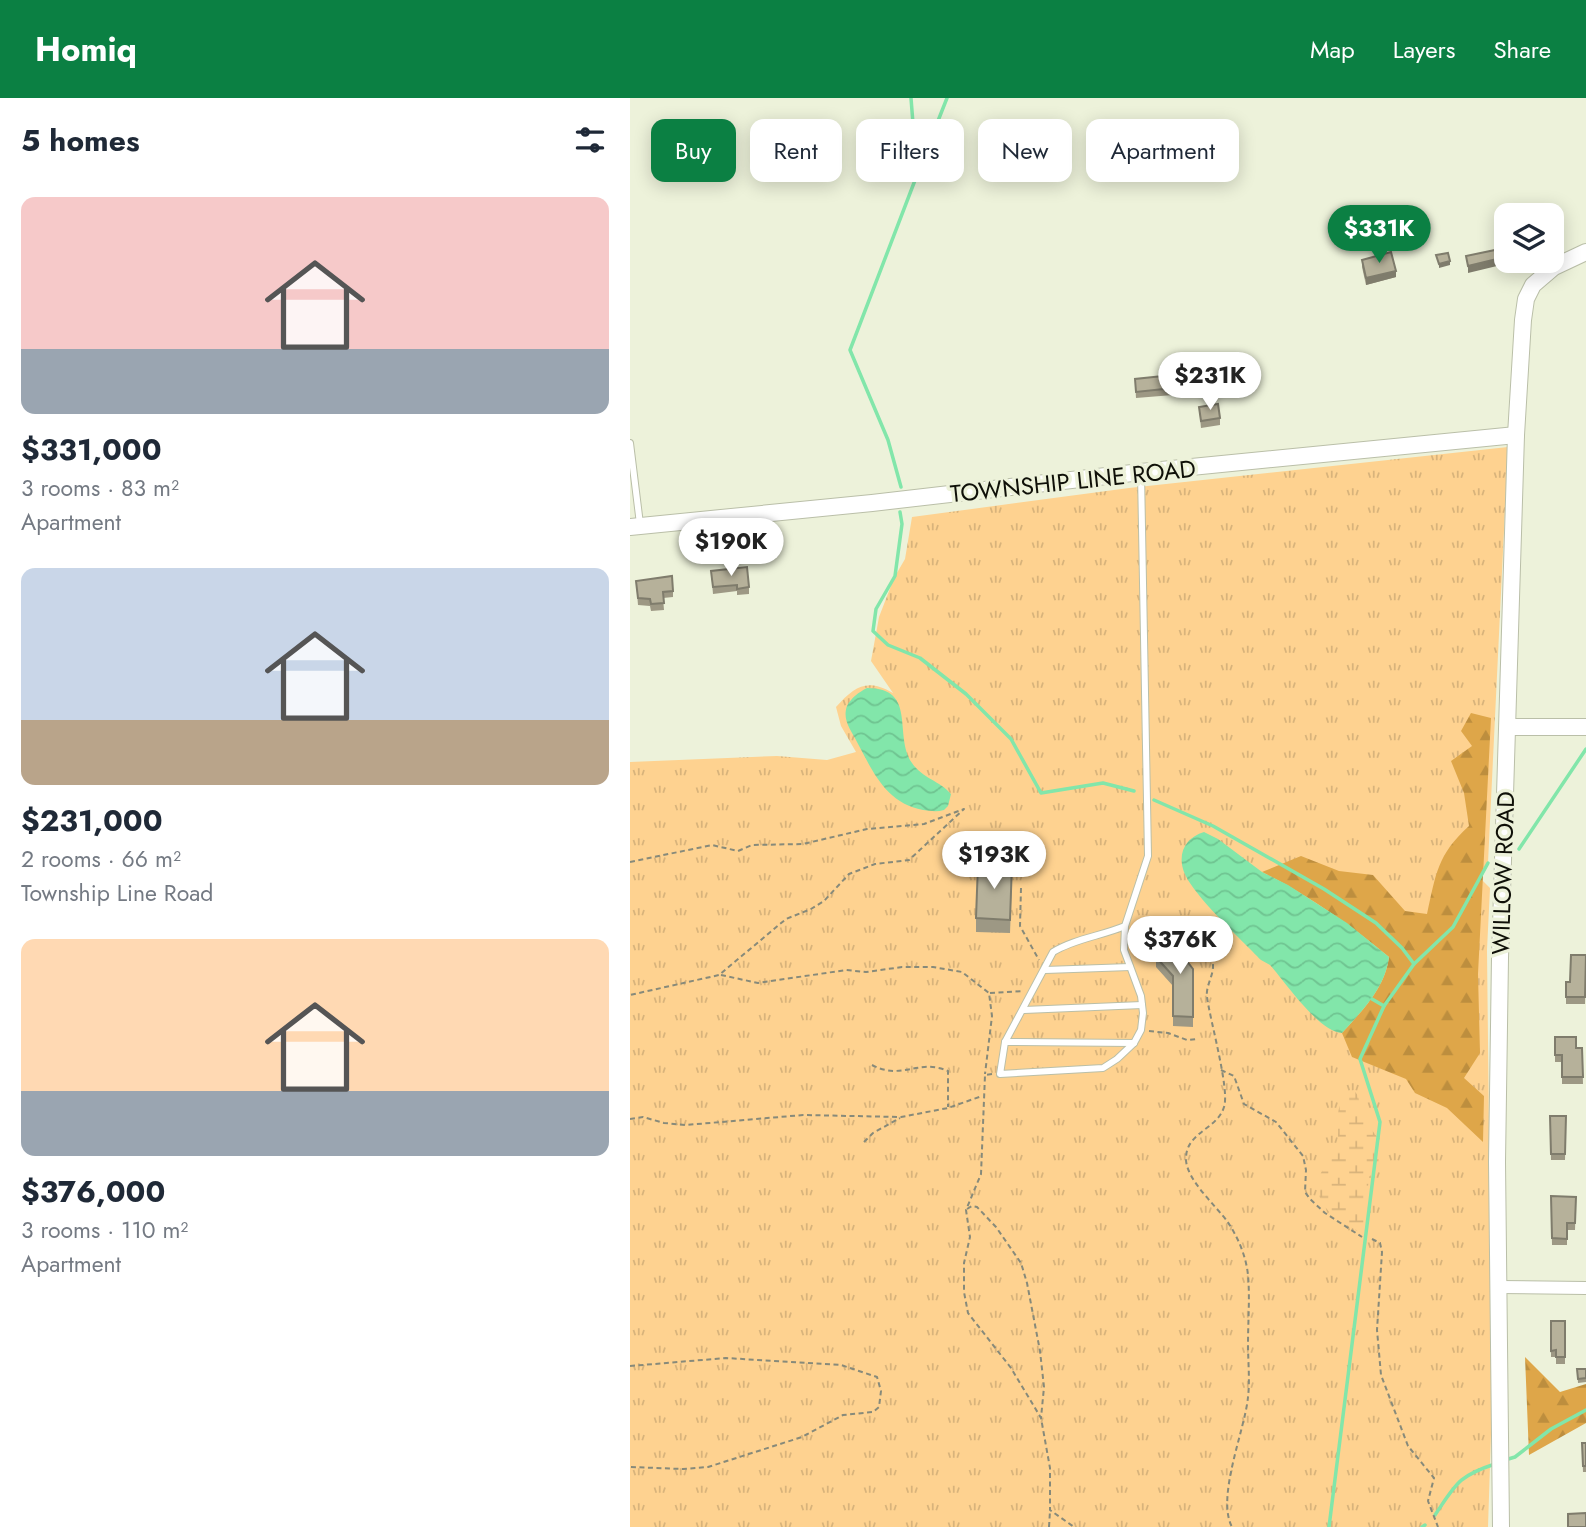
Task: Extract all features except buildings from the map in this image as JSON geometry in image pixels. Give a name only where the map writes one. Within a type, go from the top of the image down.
[{"type":"street","name":"WILLOW ROAD","points":[[1501,1527],[1497,1162],[1500,958],[1522,320],[1526,299],[1533,285],[1544,274],[1586,252]]},
{"type":"street","name":"TOWNSHIP LINE ROAD","points":[[635,527],[886,502],[1141,472],[1516,435]]},
{"type":"street","points":[[1508,727],[1586,727]]},
{"type":"street","points":[[1499,1287],[1586,1289]]},
{"type":"lane","points":[[630,443],[635,527]]},
{"type":"lane","points":[[1125,926],[1066,944],[1053,952],[1006,1042],[1000,1074],[1103,1068],[1134,1043],[1141,1030],[1142,1005],[1136,979],[1124,950],[1125,926],[1148,856],[1141,472]]},
{"type":"lane","points":[[1045,970],[1130,967]]},
{"type":"lane","points":[[1024,1010],[1142,1005]]},
{"type":"lane","points":[[1006,1042],[1134,1043]]},
{"type":"path","points":[[630,862],[712,845],[738,851],[752,845],[803,844],[867,829],[924,824],[964,809],[909,860],[875,864],[849,874],[824,901],[786,919],[719,975]]},
{"type":"path","points":[[1021,888],[1020,926],[1045,970]]},
{"type":"path","points":[[1125,926],[1170,931],[1195,943],[1212,959],[1213,972],[1206,993],[1226,1097],[1219,1119],[1191,1139],[1186,1151],[1186,1164],[1196,1183],[1228,1223],[1244,1252],[1248,1274],[1248,1398],[1237,1441],[1228,1499],[1228,1519],[1232,1527]]},
{"type":"path","points":[[630,995],[719,975],[758,983],[846,970],[866,972],[902,967],[933,967],[962,972],[989,993],[1033,991]]},
{"type":"path","points":[[989,993],[992,1016],[983,1096],[981,1174],[966,1210],[970,1237],[963,1274],[968,1313],[1011,1368],[1041,1418]]},
{"type":"path","points":[[1141,1030],[1168,1032],[1187,1040],[1197,1040]]},
{"type":"path","points":[[872,1065],[892,1072],[923,1065],[935,1065],[948,1070],[948,1108]]},
{"type":"path","points":[[1220,1070],[1234,1076],[1244,1104],[1276,1122],[1303,1156],[1306,1170],[1305,1192],[1310,1199],[1325,1213],[1362,1237]]},
{"type":"path","points":[[985,1075],[1000,1074]]},
{"type":"path","points":[[630,1119],[643,1117],[686,1125],[791,1116],[901,1117],[948,1108],[983,1096]]},
{"type":"path","points":[[864,1142],[873,1133],[901,1117]]},
{"type":"path","points":[[966,1210],[972,1206],[977,1207],[996,1227],[1021,1263],[1027,1283],[1044,1387],[1041,1418],[1050,1468],[1049,1527]]},
{"type":"path","points":[[1372,1239],[1380,1243],[1381,1252],[1377,1331],[1381,1375],[1408,1446],[1434,1478],[1428,1501],[1438,1527]]},
{"type":"path","points":[[630,1366],[726,1358],[841,1365],[877,1377],[881,1391],[879,1407],[873,1412],[843,1415],[802,1437],[764,1451],[708,1467],[630,1468]]},
{"type":"path","points":[[1050,1510],[1074,1527]]},
{"type":"green space","points":[[1508,447],[1488,863],[1479,877],[1490,888],[1487,950],[1492,1404],[1488,1527],[630,1527],[630,762],[777,756],[827,760],[856,752],[841,726],[836,707],[862,686],[876,686],[893,693],[871,661],[879,617],[894,578],[905,559],[912,517],[1129,488]]},
{"type":"green space","points":[[1471,713],[1491,718],[1478,974],[1480,1053],[1464,1078],[1484,1096],[1483,1142],[1447,1108],[1415,1093],[1406,1079],[1352,1057],[1342,1033],[1378,989],[1389,957],[1328,911],[1262,872],[1301,856],[1339,871],[1373,875],[1405,911],[1427,914],[1439,866],[1450,846],[1469,826],[1464,793],[1451,761],[1472,746],[1461,731]]},
{"type":"green space","points":[[1354,1090],[1363,1118],[1380,1141],[1378,1167],[1369,1177],[1363,1233],[1344,1224],[1328,1210],[1322,1203],[1318,1184],[1337,1144],[1339,1109],[1346,1096]]},
{"type":"green space","points":[[1525,1357],[1560,1392],[1586,1384],[1586,1423],[1529,1455]]},
{"type":"water","points":[[867,688],[883,690],[899,704],[904,739],[912,763],[951,794],[944,810],[923,810],[899,801],[875,775],[846,720],[847,706],[858,693]]},
{"type":"water","points":[[1204,832],[1218,839],[1262,872],[1288,885],[1347,923],[1389,957],[1378,989],[1342,1033],[1333,1031],[1313,1016],[1270,965],[1261,960],[1218,916],[1187,879],[1182,862],[1183,851],[1193,837]]},
{"type":"waterway","points":[[901,487],[888,440],[850,350],[917,175],[911,98]]},
{"type":"waterway","points":[[939,119],[947,98]]},
{"type":"waterway","points":[[900,512],[902,524],[895,576],[876,609],[873,631],[888,645],[920,658],[966,694],[1011,739],[1041,793],[1103,783],[1134,791]]},
{"type":"waterway","points":[[1519,849],[1586,749]]},
{"type":"waterway","points":[[1154,800],[1213,826],[1324,889],[1376,923],[1414,964]]},
{"type":"waterway","points":[[1372,999],[1384,1006],[1414,964],[1453,927],[1488,863]]},
{"type":"waterway","points":[[1329,1527],[1380,1122],[1360,1059],[1384,1006]]},
{"type":"waterway","points":[[1505,1460],[1515,1457],[1551,1429],[1586,1410]]},
{"type":"waterway","points":[[1435,1515],[1459,1482],[1495,1464]]}]
